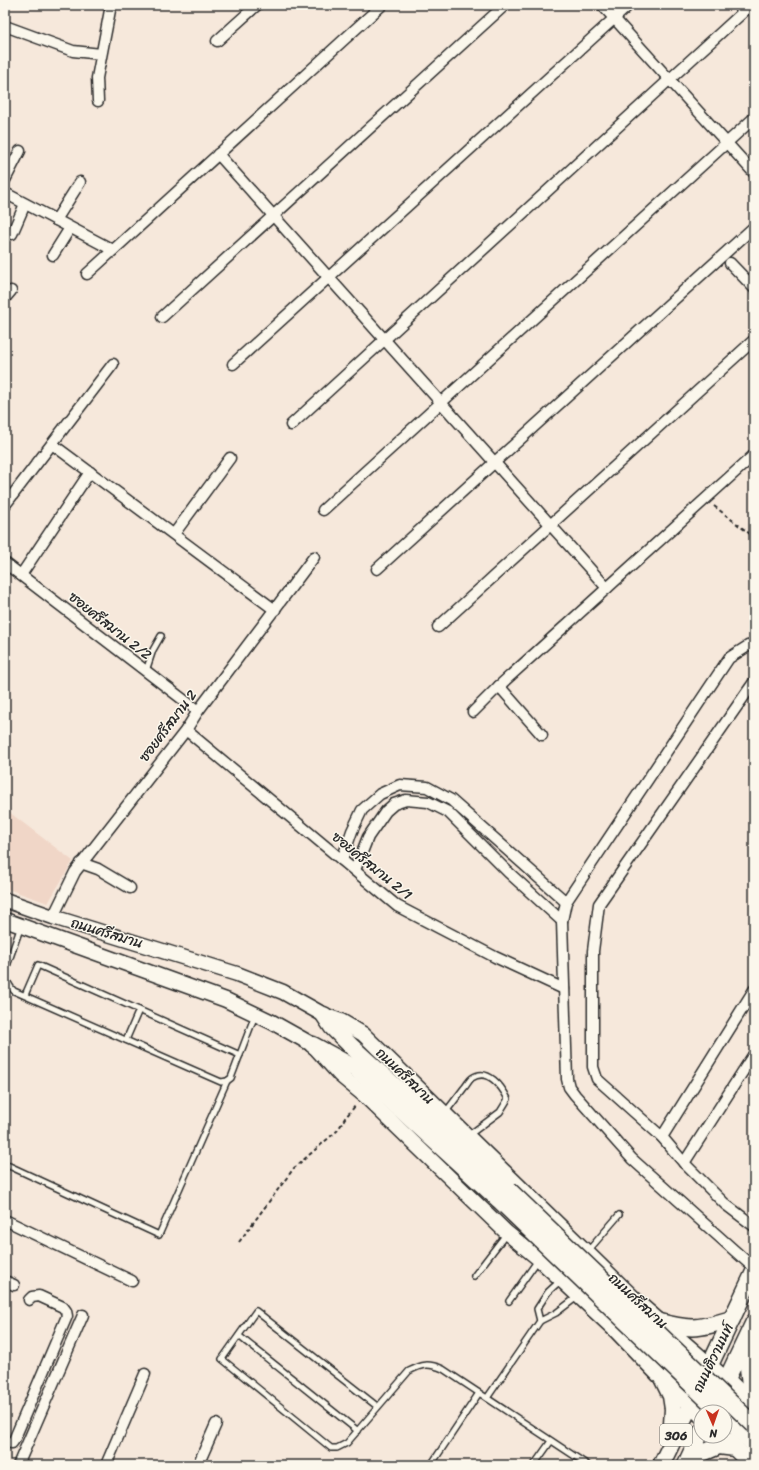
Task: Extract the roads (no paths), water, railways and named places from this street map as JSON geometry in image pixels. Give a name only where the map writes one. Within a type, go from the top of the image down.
[{"type":"main road","name":"ถนนศรีสมาน","points":[[5,900],[53,917],[237,974],[283,992],[324,1015],[341,1020],[363,1034],[641,1305],[727,1380]]},
{"type":"main road","name":"ถนนศรีสมาน","points":[[5,920],[226,1000],[313,1045],[340,1075],[364,1095],[507,1233],[539,1259],[617,1332],[662,1380],[693,1408]]},
{"type":"main road","points":[[324,1015],[332,1027],[504,1195],[712,1404]]},
{"type":"main road","points":[[313,1045],[355,1068],[504,1195],[754,1425]]},
{"type":"main road","name":"ถนนติวานนท์","points":[[698,1404],[710,1366],[754,1272]]},
{"type":"main road","points":[[617,1332],[636,1330],[641,1326],[643,1314],[641,1305]]},
{"type":"main road","points":[[660,1322],[680,1328],[702,1328],[732,1319]]},
{"type":"main road","points":[[752,1327],[747,1356],[748,1371],[754,1399]]},
{"type":"main road","name":"ถนนติวานนท์","points":[[715,1404],[752,1327]]},
{"type":"main road","points":[[662,1380],[671,1396],[673,1409],[670,1446]]},
{"type":"main road","points":[[727,1380],[754,1407]]},
{"type":"main road","name":"ถนนติวานนท์","points":[[661,1465],[670,1446],[693,1415]]},
{"type":"main road","points":[[733,1425],[754,1445]]},
{"type":"main road","name":"306","points":[[686,1464],[695,1444]]},
{"type":"main road","points":[[731,1444],[752,1465]]},
{"type":"main road","points":[[686,1464],[698,1455],[719,1446],[735,1448]]},
{"type":"street","points":[[98,101],[97,78],[111,5]]},
{"type":"street","points":[[217,41],[257,5]]},
{"type":"street","points":[[87,274],[382,5]]},
{"type":"street","points":[[162,317],[505,5]]},
{"type":"street","points":[[602,5],[754,173]]},
{"type":"street","points":[[233,364],[629,5]]},
{"type":"street","points":[[291,425],[751,5]]},
{"type":"street","points":[[5,26],[73,51],[101,54]]},
{"type":"street","points":[[323,510],[754,118]]},
{"type":"street","points":[[5,180],[20,151]]},
{"type":"street","points":[[218,154],[607,588]]},
{"type":"street","points":[[56,220],[80,182]]},
{"type":"street","points":[[5,193],[113,250]]},
{"type":"street","points":[[12,234],[25,204]]},
{"type":"street","points":[[376,569],[754,227]]},
{"type":"street","points":[[53,255],[70,228]]},
{"type":"street","points":[[730,263],[754,288]]},
{"type":"street","points":[[438,627],[549,524],[609,472],[754,340]]},
{"type":"street","points":[[5,505],[113,364]]},
{"type":"street","points":[[52,444],[275,610]]},
{"type":"street","points":[[473,712],[499,686],[754,455]]},
{"type":"street","points":[[174,534],[230,458]]},
{"type":"street","points":[[21,575],[90,472]]},
{"type":"street","name":"ซอยศรีสมาน 2","points":[[53,917],[81,863],[186,730],[198,711],[314,557]]},
{"type":"street","name":"ซอยศรีสมาน 2/2","points":[[5,563],[198,711]]},
{"type":"street","points":[[754,644],[729,658],[566,902],[562,921],[567,1079],[574,1095],[632,1159],[754,1268]]},
{"type":"street","points":[[754,682],[599,904],[593,951],[593,1067],[597,1079],[662,1137],[684,1163],[725,1204],[754,1226]]},
{"type":"street","points":[[499,686],[542,735]]},
{"type":"street","name":"ซอยศรีสมาน 2/1","points":[[186,730],[397,906],[495,957],[564,989]]},
{"type":"street","points":[[342,860],[352,831],[362,810],[380,794],[400,785],[427,786],[451,800],[566,902]]},
{"type":"street","points":[[355,870],[368,837],[386,811],[394,804],[406,800],[428,802],[448,812],[508,872],[562,921]]},
{"type":"street","points":[[458,822],[466,814]]},
{"type":"street","points":[[81,863],[98,869],[130,888]]},
{"type":"street","points":[[662,1137],[754,990]]},
{"type":"street","points":[[684,1163],[754,1054]]},
{"type":"street","points":[[5,1220],[132,1281]]},
{"type":"street","points":[[5,1442],[12,1443],[14,1440],[67,1316],[63,1307],[39,1296],[32,1297],[29,1300]]},
{"type":"street","points":[[18,1465],[83,1316]]},
{"type":"street","points":[[106,1465],[145,1374]]},
{"type":"street","points":[[198,1465],[216,1424]]},
{"type":"lane","points":[[146,671],[153,650],[161,636]]},
{"type":"lane","points":[[21,926],[5,973],[6,980],[14,990],[222,1082],[232,1078],[255,1014]]},
{"type":"lane","points":[[25,995],[38,966],[240,1055]]},
{"type":"lane","points":[[126,1040],[139,1010]]},
{"type":"lane","points":[[444,1114],[472,1078],[481,1075],[491,1077],[498,1083],[503,1088],[508,1099],[500,1112],[468,1136]]},
{"type":"lane","points":[[5,1164],[160,1235],[227,1081]]},
{"type":"lane","points":[[587,1252],[619,1215]]},
{"type":"lane","points":[[474,1276],[507,1233]]},
{"type":"lane","points":[[509,1301],[539,1259]]},
{"type":"lane","points":[[540,1321],[537,1309],[548,1292],[561,1280]]},
{"type":"lane","points":[[487,1398],[540,1321],[556,1313],[578,1296]]},
{"type":"lane","points":[[378,1407],[256,1311],[222,1358],[331,1448],[337,1448],[347,1443],[358,1431],[378,1407],[408,1371],[420,1365],[430,1364],[443,1369],[585,1464]]},
{"type":"lane","points":[[239,1336],[358,1431]]},
{"type":"lane","points":[[431,1465],[479,1393]]},
{"type":"lane","points":[[534,1465],[551,1441]]}]
